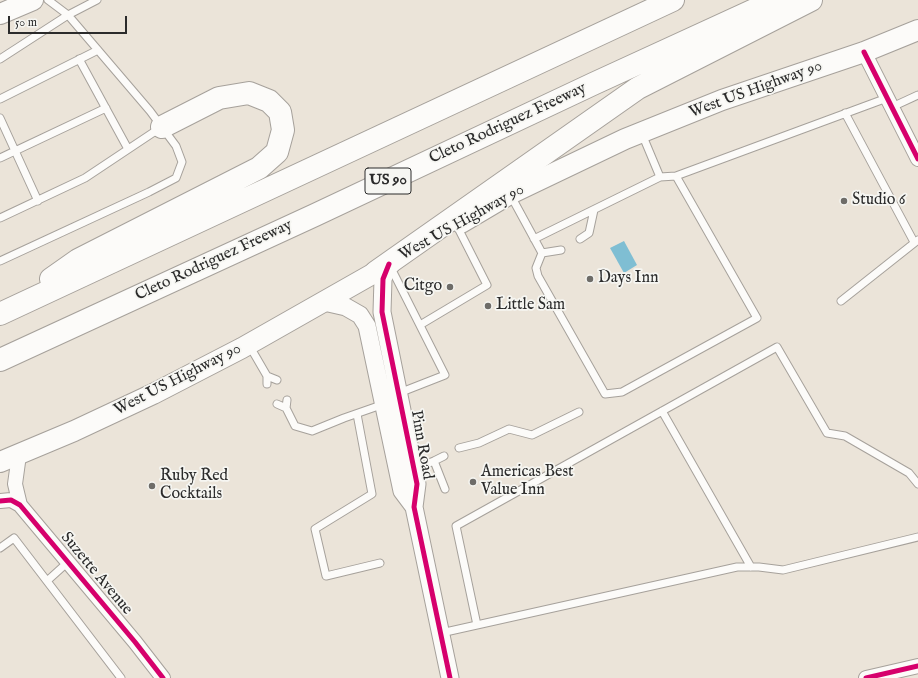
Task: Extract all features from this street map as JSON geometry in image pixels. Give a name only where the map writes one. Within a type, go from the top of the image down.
[{"type":"highway","name":"US 90","points":[[4,312],[673,0]]},
{"type":"highway","name":"Cleto Rodriguez Freeway","points":[[0,360],[776,0]]},
{"type":"highway","points":[[383,268],[454,222],[638,88],[811,0]]},
{"type":"highway","points":[[4,312],[78,260],[259,168],[277,152],[284,130],[280,112],[269,101],[249,93],[219,98],[162,127]]},
{"type":"main road","points":[[0,14],[33,0]]},
{"type":"main road","name":"West US Highway 90","points":[[454,222],[625,138],[722,100],[864,52],[918,30]]},
{"type":"main road","name":"West US Highway 90","points":[[0,462],[74,431],[153,394],[249,345],[383,268]]},
{"type":"street","points":[[864,52],[918,159]]},
{"type":"street","name":"Pinn Road","points":[[383,268],[382,312],[391,399],[406,470],[417,484],[414,507],[450,678]]},
{"type":"street","name":"Pinn Road","points":[[324,302],[346,307],[360,315],[367,326],[391,399]]},
{"type":"street","name":"Suzette Avenue","points":[[19,455],[15,484],[20,505],[135,642],[163,678]]},
{"type":"street","points":[[0,501],[11,500],[20,505]]},
{"type":"street","points":[[866,678],[918,666]]},
{"type":"lane","points":[[0,261],[150,192],[176,178],[182,162],[176,146],[150,110],[68,15],[48,0]]},
{"type":"lane","points":[[0,59],[68,15],[97,0]]},
{"type":"lane","points":[[0,99],[98,50]]},
{"type":"lane","points":[[79,59],[128,149]]},
{"type":"lane","points":[[534,239],[660,177],[676,176],[845,113],[918,95]]},
{"type":"lane","points":[[0,158],[106,108]]},
{"type":"lane","points":[[841,301],[916,241],[845,113]]},
{"type":"lane","points":[[0,118],[38,201]]},
{"type":"lane","points":[[0,218],[85,178],[162,127]]},
{"type":"lane","points":[[641,132],[660,177]]},
{"type":"lane","points":[[542,253],[536,268],[538,276],[605,394],[622,392],[757,318],[676,176]]},
{"type":"lane","points":[[510,194],[542,253]]},
{"type":"lane","points":[[580,239],[590,233],[594,210]]},
{"type":"lane","points":[[420,325],[487,285],[454,222]]},
{"type":"lane","points":[[542,253],[561,250]]},
{"type":"lane","points":[[287,400],[286,408],[295,426],[312,431],[357,414],[445,375],[420,325],[383,268]]},
{"type":"lane","points":[[249,345],[267,376],[267,384]]},
{"type":"lane","points":[[477,625],[456,526],[777,346],[827,433],[844,436],[909,474],[918,484]]},
{"type":"lane","points":[[267,376],[277,380]]},
{"type":"lane","points":[[277,404],[286,408]]},
{"type":"lane","points":[[662,411],[751,567]]},
{"type":"lane","points":[[459,448],[479,443],[509,430],[532,435],[579,412]]},
{"type":"lane","points":[[357,414],[372,494],[315,529],[326,576],[380,563]]},
{"type":"lane","points":[[406,470],[434,461],[444,456]]},
{"type":"lane","points":[[434,461],[446,489]]},
{"type":"lane","points":[[441,633],[737,567],[784,570],[918,537]]},
{"type":"lane","points":[[0,548],[14,538],[121,678]]},
{"type":"lane","points":[[47,581],[68,562]]},
{"type":"water","points":[[624,241],[637,265],[624,273],[610,248]]},
{"type":"cycle path","points":[[864,52],[918,159]]},
{"type":"cycle path","points":[[389,264],[383,279],[382,312],[417,484],[414,507],[450,678]]},
{"type":"cycle path","points":[[0,501],[11,500],[20,505],[135,642],[163,678]]},
{"type":"cycle path","points":[[866,678],[918,666]]},
{"type":"place","name":"Studio 6","points":[[844,201]]},
{"type":"place","name":"Days Inn","points":[[590,279]]},
{"type":"place","name":"Citgo","points":[[450,287]]},
{"type":"place","name":"Little Sam","points":[[488,306]]},
{"type":"place","name":"Americas Best Value Inn","points":[[473,482]]},
{"type":"place","name":"Ruby Red Cocktails","points":[[152,486]]}]
